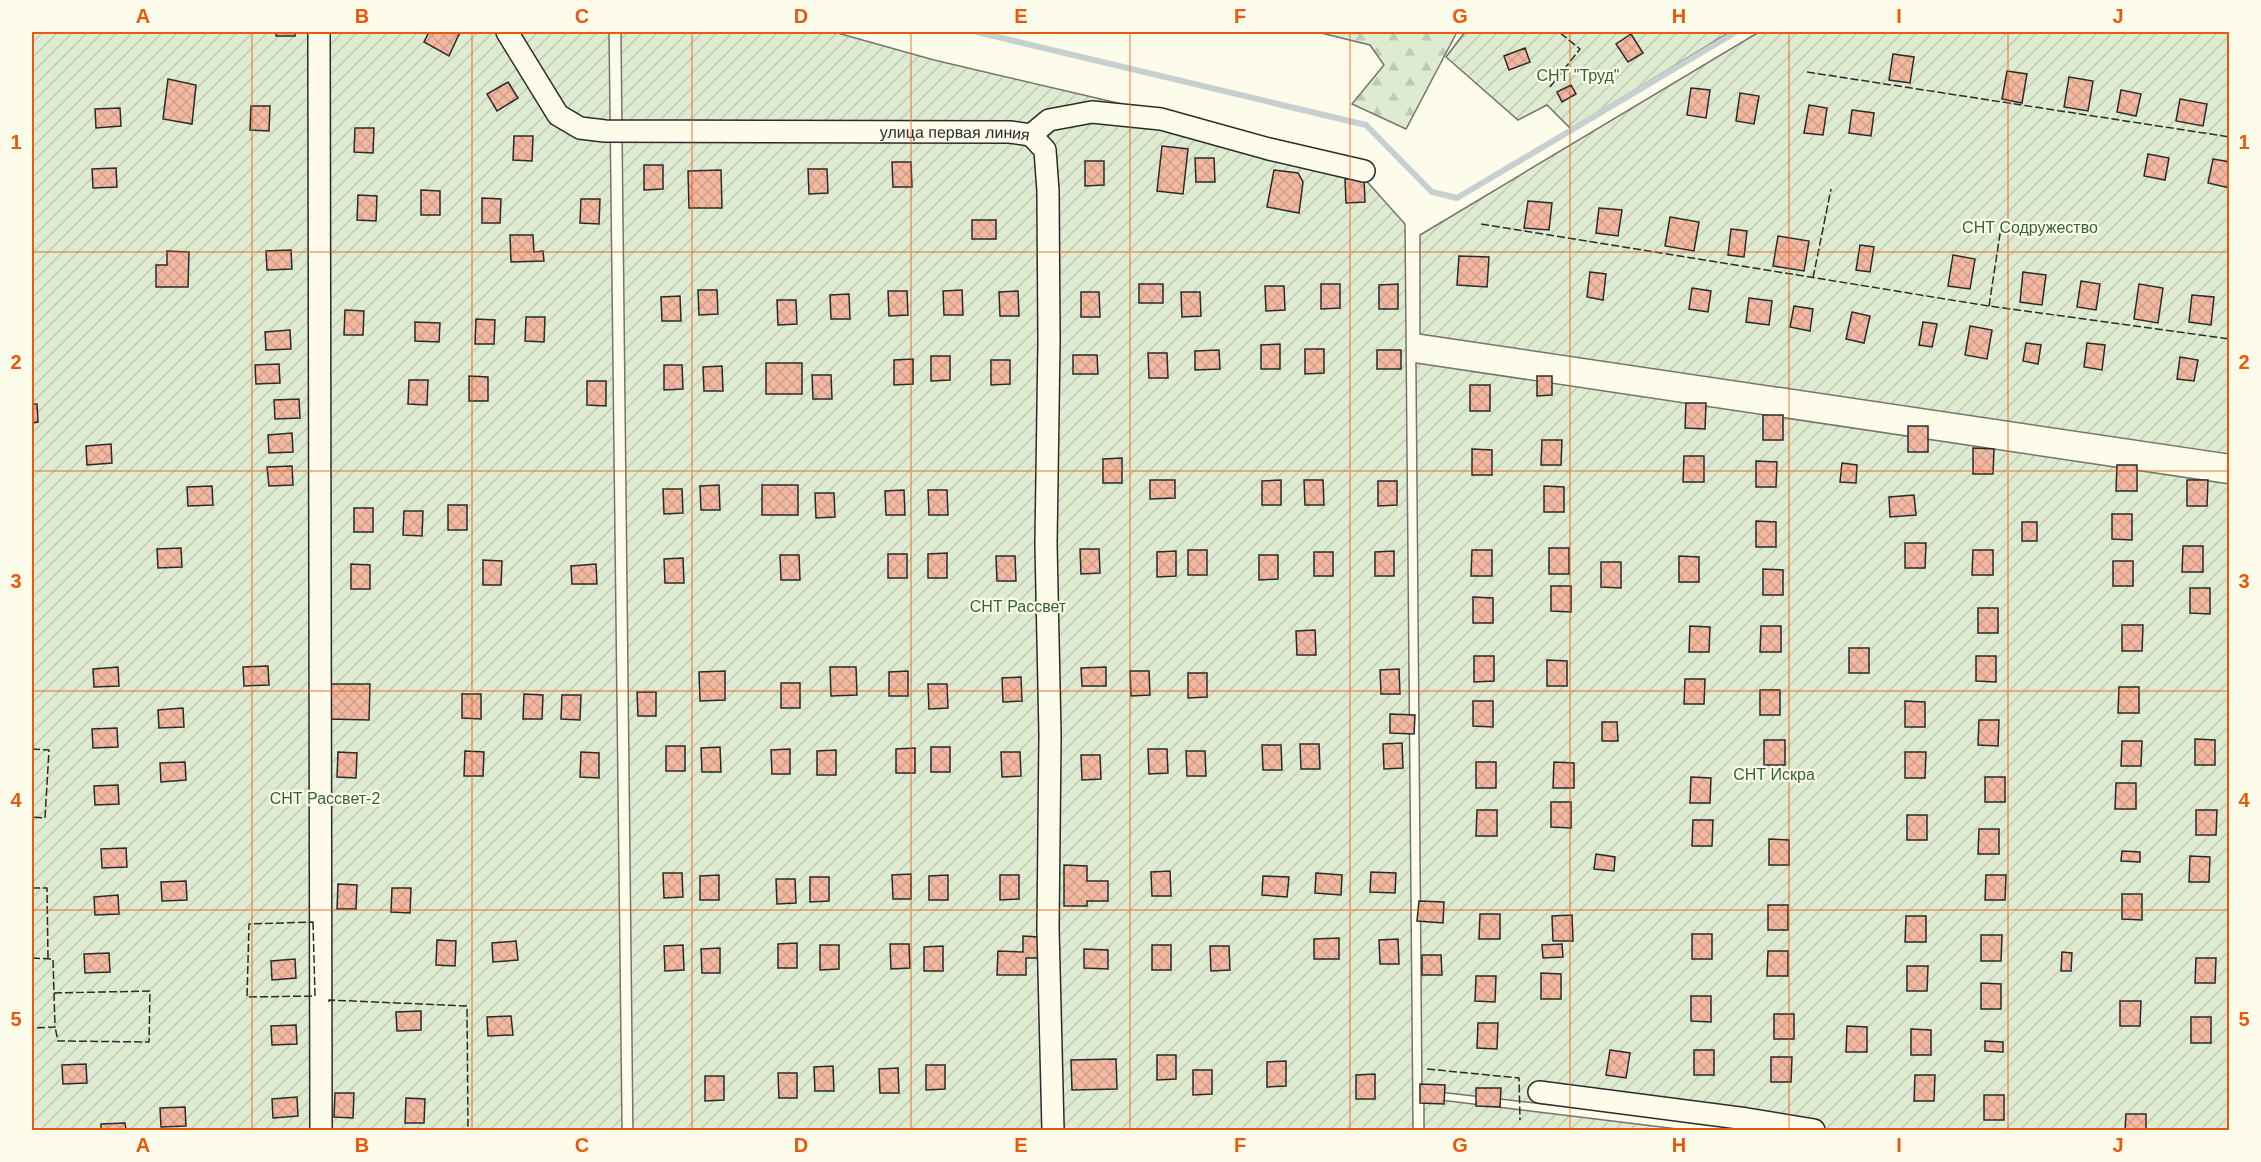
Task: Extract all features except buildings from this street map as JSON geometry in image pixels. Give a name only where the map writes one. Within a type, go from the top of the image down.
[{"type":"street","points":[[319,32],[321,1131]]},
{"type":"street","name":"улица первая линия","points":[[507,32],[558,115],[580,128],[605,131],[1010,132],[1031,135],[1049,120],[1092,112],[1161,119],[1269,149],[1364,171]]},
{"type":"street","points":[[1031,135],[1045,150],[1048,191],[1049,341],[1046,544],[1050,735],[1048,929],[1053,1131]]},
{"type":"street","points":[[1539,1092],[1747,1119],[1814,1131]]},
{"type":"green space","name":"СНТ Рассвет-2","points":[[32,32],[609,32],[622,1130],[32,1130]]},
{"type":"green space","name":"СНТ Рассвет","points":[[621,32],[834,32],[934,60],[1344,156],[1405,224],[1413,1130],[633,1130]]},
{"type":"green space","points":[[1317,32],[1457,32],[1406,129],[1352,104],[1384,65],[1370,45]]},
{"type":"green space","name":"СНТ \"Труд\"","points":[[1465,32],[1730,32],[1571,129],[1547,105],[1518,120],[1446,57]]},
{"type":"green space","name":"СНТ Содружество","points":[[1759,32],[2229,32],[2229,454],[1420,334],[1420,235]]},
{"type":"green space","name":"СНТ Искра","points":[[1416,363],[2229,484],[2229,1130],[1770,1130],[1422,1090]]},
{"type":"green space","points":[[1424,1098],[1686,1130],[1424,1130]]},
{"type":"waterway","points":[[977,32],[1366,125],[1432,192],[1457,198],[1736,32]]},
{"type":"fence","points":[[1550,87],[1580,49],[1559,32]]},
{"type":"fence","points":[[1807,72],[2230,137]]},
{"type":"fence","points":[[1813,278],[1831,189]]},
{"type":"fence","points":[[1989,306],[2002,221]]},
{"type":"fence","points":[[1481,224],[1989,306],[2230,339]]},
{"type":"fence","points":[[32,749],[49,750],[45,818],[32,817]]},
{"type":"fence","points":[[32,888],[47,888],[48,959]]},
{"type":"fence","points":[[313,922],[315,996],[247,997],[249,924],[313,922]]},
{"type":"fence","points":[[32,958],[53,959],[55,1027],[32,1028]]},
{"type":"fence","points":[[54,993],[150,991],[149,1042],[58,1041],[55,1027]]},
{"type":"fence","points":[[329,1002],[329,1000],[467,1006],[468,1130]]},
{"type":"fence","points":[[1427,1069],[1519,1078],[1520,1120]]}]
